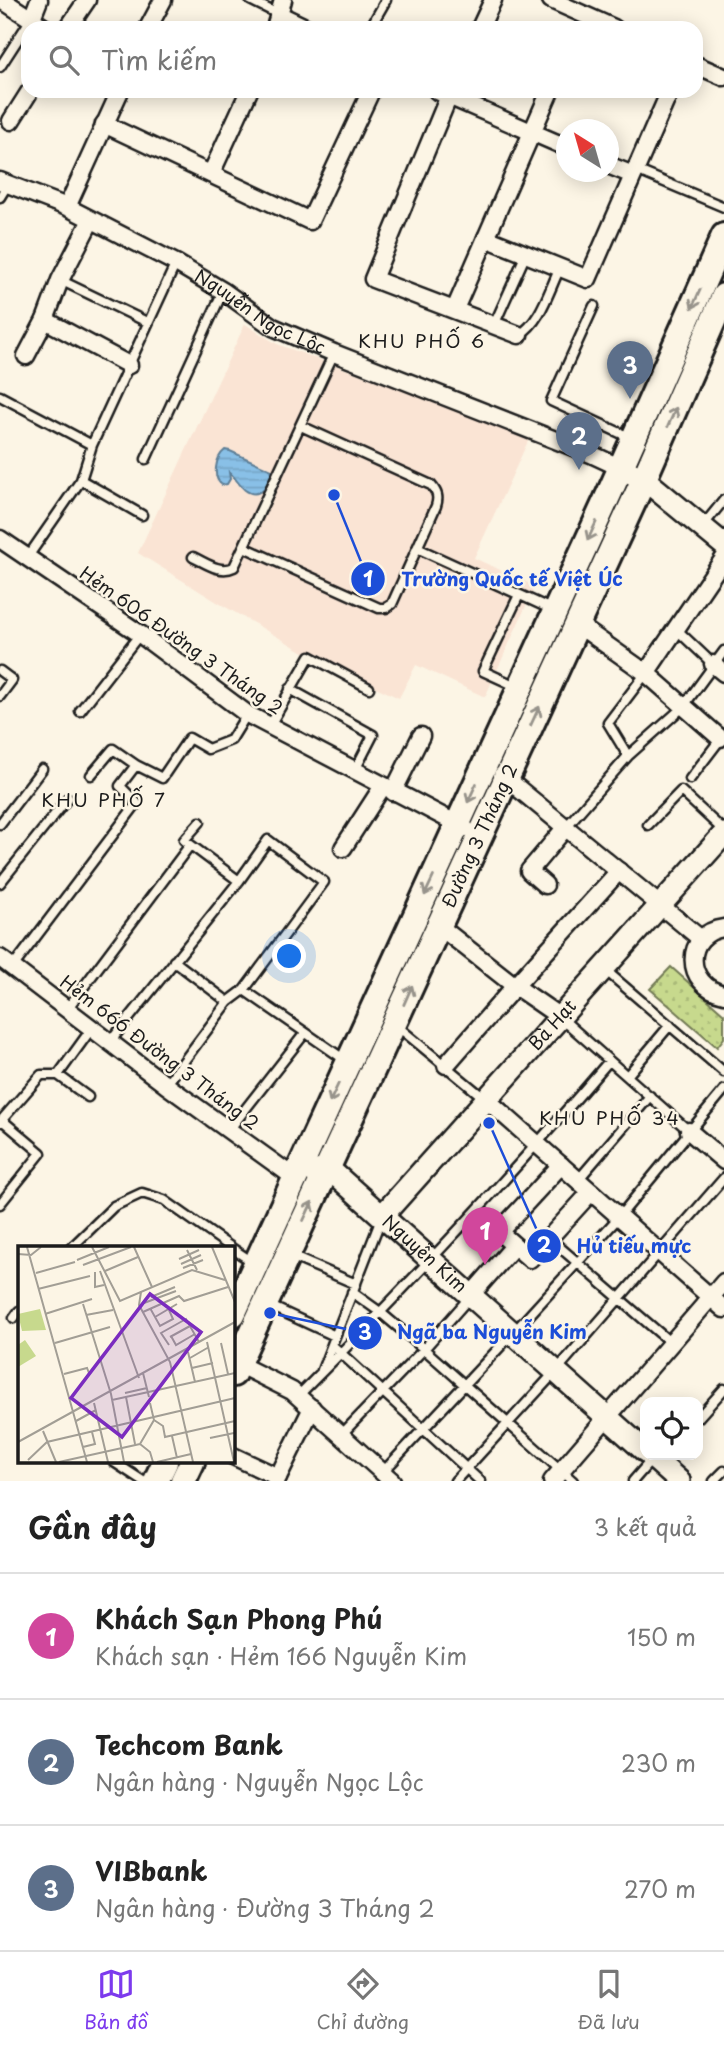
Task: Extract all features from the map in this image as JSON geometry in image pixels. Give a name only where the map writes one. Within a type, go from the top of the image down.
[{"type":"main road","name":"Đường 3 Tháng 2","points":[[234,1312],[621,468],[724,236]]},
{"type":"main road","name":"Đường 3 Tháng 2","points":[[239,1357],[644,479],[724,296]]},
{"type":"main road","points":[[156,1481],[164,1464]]},
{"type":"main road","points":[[183,1481],[191,1464]]},
{"type":"street","points":[[2,0],[35,21]]},
{"type":"street","points":[[38,21],[39,0]]},
{"type":"street","points":[[73,21],[87,0]]},
{"type":"street","points":[[152,21],[163,0]]},
{"type":"street","points":[[483,21],[493,0]]},
{"type":"street","points":[[551,0],[581,21]]},
{"type":"street","points":[[703,68],[724,77]]},
{"type":"street","points":[[11,121],[26,98]]},
{"type":"street","points":[[67,207],[117,98]]},
{"type":"street","points":[[211,174],[246,98]]},
{"type":"street","points":[[104,124],[310,221],[368,98]]},
{"type":"street","points":[[443,98],[373,279],[519,335]]},
{"type":"street","points":[[456,98],[556,143]]},
{"type":"street","points":[[455,309],[547,98]]},
{"type":"street","points":[[486,238],[588,279],[667,98]]},
{"type":"street","points":[[619,168],[634,173]]},
{"type":"street","name":"Nguyễn Ngọc Lộc","points":[[3,187],[67,207],[176,263],[223,291],[273,327],[591,454],[644,479],[724,545]]},
{"type":"street","points":[[26,356],[91,220]]},
{"type":"street","points":[[45,320],[129,365]]},
{"type":"street","name":"Hẻm 606 Đường 3 Tháng 2","points":[[0,539],[140,634],[247,714],[480,836]]},
{"type":"street","points":[[646,673],[724,558]]},
{"type":"street","points":[[577,624],[646,673],[683,707],[723,738]]},
{"type":"street","points":[[343,848],[388,789],[421,736]]},
{"type":"street","points":[[486,762],[701,939]]},
{"type":"street","points":[[545,885],[529,871],[566,827]]},
{"type":"street","name":"Bà Hạt","points":[[382,1216],[724,832]]},
{"type":"street","points":[[446,1065],[619,871]]},
{"type":"street","points":[[439,926],[514,986],[560,1017]]},
{"type":"street","points":[[724,928],[709,932],[701,939],[693,958],[694,968],[704,986],[713,992],[724,994]]},
{"type":"street","name":"Hẻm 666 Đường 3 Tháng 2","points":[[6,962],[166,1085],[295,1178]]},
{"type":"street","points":[[487,1100],[724,1309]]},
{"type":"street","points":[[690,1131],[724,1161]]},
{"type":"street","points":[[561,1165],[499,1232],[514,1246],[530,1259],[591,1192]]},
{"type":"street","points":[[295,1178],[328,1168]]},
{"type":"street","name":"Nguyễn Kim","points":[[328,1168],[640,1444]]},
{"type":"street","points":[[471,1295],[514,1246]]},
{"type":"street","points":[[562,1477],[607,1417],[724,1282]]},
{"type":"street","points":[[239,1357],[292,1391],[387,1477]]},
{"type":"street","points":[[234,1457],[277,1479],[312,1408]]},
{"type":"street","name":"Nguyễn Kim","points":[[658,1460],[679,1481]]},
{"type":"lane","points":[[250,0],[279,14]]},
{"type":"lane","points":[[374,21],[386,0]]},
{"type":"lane","points":[[0,66],[21,42]]},
{"type":"lane","points":[[634,173],[724,207]]},
{"type":"lane","points":[[494,325],[526,254]]},
{"type":"lane","points":[[27,558],[81,480],[92,445],[176,263]]},
{"type":"lane","points":[[519,335],[535,320],[560,268]]},
{"type":"lane","points":[[60,280],[147,322]]},
{"type":"lane","points":[[146,459],[223,291]]},
{"type":"lane","points":[[594,306],[551,401],[633,439]]},
{"type":"lane","points":[[193,557],[219,570],[234,566],[334,353]]},
{"type":"lane","points":[[0,396],[92,445]]},
{"type":"lane","points":[[244,547],[379,608],[392,604],[439,499],[431,485],[301,426]]},
{"type":"lane","points":[[81,480],[142,515]]},
{"type":"lane","points":[[702,527],[724,500]]},
{"type":"lane","points":[[417,548],[555,612]]},
{"type":"lane","points":[[519,595],[484,671],[520,688]]},
{"type":"lane","points":[[566,827],[628,756],[683,707],[720,662],[675,628]]},
{"type":"lane","points":[[80,711],[140,634]]},
{"type":"lane","points":[[269,727],[310,656],[369,688]]},
{"type":"lane","points":[[0,671],[12,680],[0,696]]},
{"type":"lane","points":[[628,756],[608,723],[646,673]]},
{"type":"lane","points":[[290,690],[373,735],[354,772]]},
{"type":"lane","points":[[91,775],[113,748],[136,765],[162,778],[189,738],[208,749],[231,740],[247,714]]},
{"type":"lane","points":[[690,779],[723,738]]},
{"type":"lane","points":[[6,962],[137,803],[120,786],[136,765]]},
{"type":"lane","points":[[0,824],[42,769]]},
{"type":"lane","points":[[648,825],[681,791],[724,832]]},
{"type":"lane","points":[[0,883],[68,798]]},
{"type":"lane","points":[[200,822],[184,840],[239,881]]},
{"type":"lane","points":[[110,1042],[239,881],[268,840],[324,882],[244,990],[228,1002],[166,1085]]},
{"type":"lane","points":[[67,1009],[190,845]]},
{"type":"lane","points":[[174,961],[228,1002]]},
{"type":"lane","points":[[604,969],[724,1072]]},
{"type":"lane","points":[[244,990],[348,1062]]},
{"type":"lane","points":[[560,1017],[690,1131]]},
{"type":"lane","points":[[394,1024],[487,1100]]},
{"type":"lane","points":[[627,1076],[670,1025]]},
{"type":"lane","points":[[58,1075],[92,1028]]},
{"type":"lane","points":[[229,1130],[304,1033]]},
{"type":"lane","points":[[298,1396],[430,1260],[609,1061]]},
{"type":"lane","points":[[0,1203],[41,1153],[1,1121],[41,1075],[58,1075],[88,1097]]},
{"type":"lane","points":[[387,1477],[423,1429],[620,1217],[724,1090]]},
{"type":"lane","points":[[578,1180],[650,1096]]},
{"type":"lane","points":[[455,1481],[661,1253],[724,1178]]},
{"type":"lane","points":[[73,1246],[114,1206],[142,1193],[164,1200],[228,1246]]},
{"type":"lane","points":[[321,1373],[382,1216]]},
{"type":"lane","points":[[548,1238],[671,1343]]},
{"type":"lane","points":[[234,1250],[256,1264],[283,1266],[354,1288],[509,1424],[562,1477]]},
{"type":"lane","points":[[341,1434],[424,1349],[471,1295]]},
{"type":"lane","points":[[265,1304],[334,1340],[340,1353],[480,1481]]},
{"type":"lane","points":[[703,1412],[724,1389]]},
{"type":"lane","points":[[633,1481],[651,1460]]},
{"type":"lane","points":[[117,1464],[143,1481]]},
{"type":"lane","points":[[714,1481],[724,1471]]},
{"type":"shaded area","points":[[245,324],[277,344],[530,437],[474,558],[535,586],[485,697],[416,665],[399,698],[314,658],[138,553]]},
{"type":"green space","points":[[671,967],[724,1014],[724,1038],[717,1047],[650,989]]},
{"type":"water","points":[[225,450],[272,470],[269,480],[260,492],[250,493],[229,472],[230,479],[227,484],[222,485],[219,482],[216,468]]},
{"type":"place","name":"VIBbank","points":[[630,399]]},
{"type":"place","name":"Techcom Bank","points":[[579,470]]},
{"type":"place","name":"Trường Quốc tế Việt Úc","points":[[334,495]]},
{"type":"place","name":"Hủ tiếu mực","points":[[489,1123]]},
{"type":"place","name":"Khách Sạn Phong Phú","points":[[485,1265]]},
{"type":"place","name":"Ngã ba Nguyễn Kim","points":[[270,1313]]},
{"type":"district","name":"KHU PHỐ 6","points":[[422,341]]},
{"type":"district","name":"KHU PHỐ 7","points":[[104,800]]},
{"type":"district","name":"KHU PHỐ 34","points":[[610,1118]]}]
